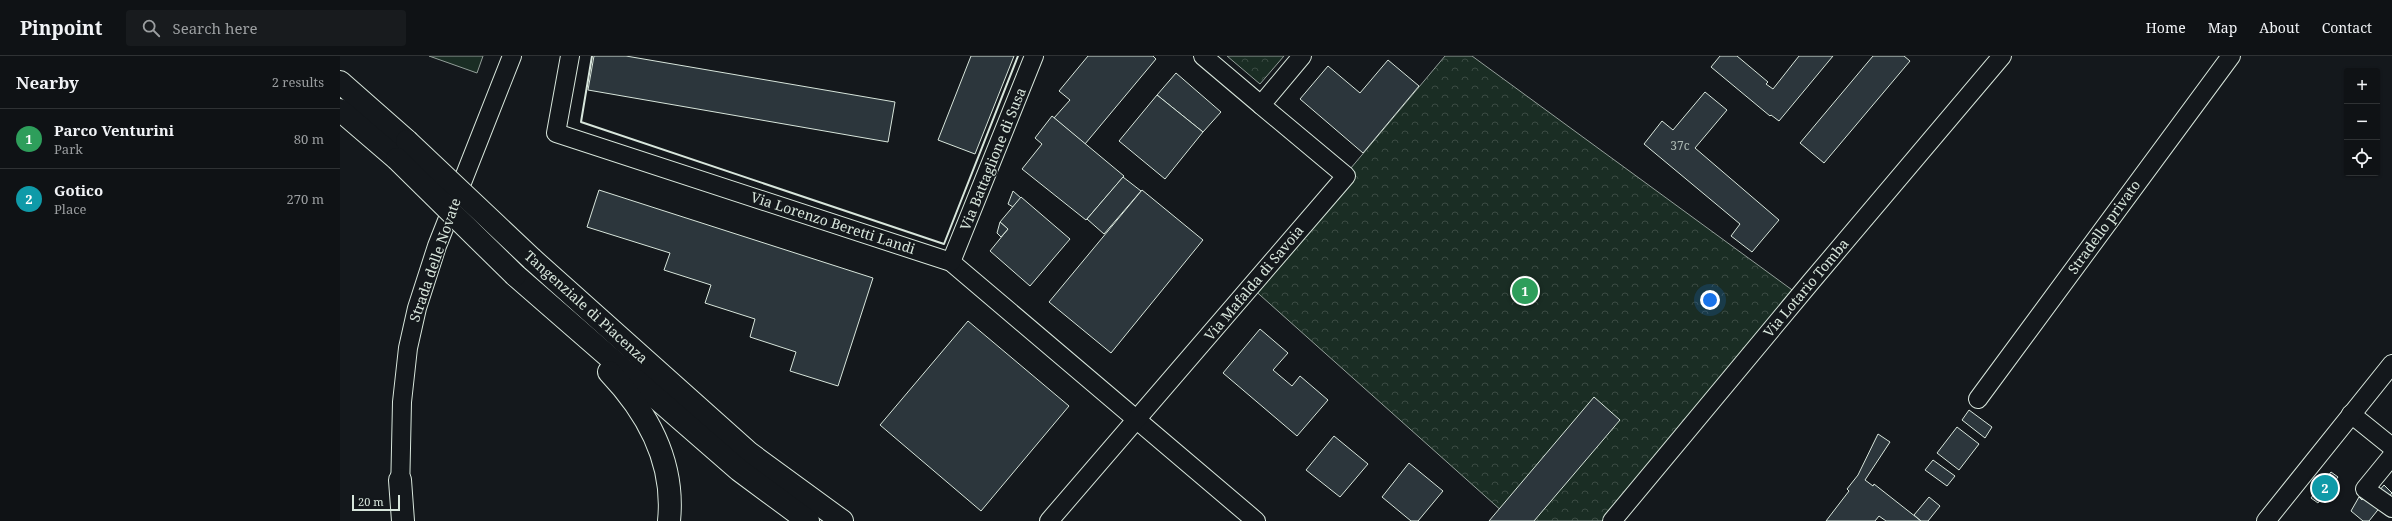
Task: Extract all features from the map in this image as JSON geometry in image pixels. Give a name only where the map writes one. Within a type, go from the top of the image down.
[{"type":"highway","name":"Tangenziale di Piacenza","points":[[340,82],[515,275],[740,470],[808,521]]},
{"type":"highway","name":"Tangenziale di Piacenza","points":[[340,110],[402,150],[532,259],[749,453],[842,521]]},
{"type":"highway","points":[[515,275],[626,390],[655,434],[670,486],[669,521]]},
{"type":"highway","points":[[400,480],[403,521]]},
{"type":"street","name":"Strada delle Novate","points":[[400,521],[402,402],[408,348],[417,308],[437,246],[512,56]]},
{"type":"street","name":"Via Lorenzo Beretti Landi","points":[[570,56],[556,133],[951,262],[1256,521]]},
{"type":"street","name":"Via Battaglione di Susa","points":[[951,262],[1034,56]]},
{"type":"street","points":[[1203,56],[1262,105],[1302,56]]},
{"type":"street","name":"Via Lotario Tomba","points":[[1612,521],[1810,283],[2002,56]]},
{"type":"street","name":"Stradello privato","points":[[1978,399],[2231,56]]},
{"type":"street","name":"Via Mafalda di Savoia","points":[[1050,521],[1346,176],[1262,105]]},
{"type":"street","points":[[2266,521],[2392,364]]},
{"type":"street","points":[[2351,414],[2392,447]]},
{"type":"street","points":[[2392,456],[2365,489],[2392,508]]},
{"type":"green space","points":[[429,56],[483,56],[477,73]]},
{"type":"green space","points":[[1227,56],[1284,56],[1260,84]]},
{"type":"green space","points":[[1445,56],[1472,56],[1799,295],[1612,521],[1513,521],[1251,287]]},
{"type":"building","points":[[594,56],[626,56],[895,102],[888,142],[588,90]]},
{"type":"building","points":[[971,56],[1014,56],[975,154],[938,140]]},
{"type":"building","points":[[1088,56],[1153,56],[1156,59],[1085,144],[1054,118],[1070,100],[1059,91]]},
{"type":"building","points":[[1720,56],[1737,56],[1768,82],[1766,84],[1773,89],[1799,56],[1833,56],[1779,121],[1771,115],[1770,116],[1711,67]]},
{"type":"building","points":[[1873,56],[1904,56],[1910,61],[1824,163],[1800,143]]},
{"type":"building","points":[[1388,60],[1419,86],[1363,153],[1300,99],[1328,66],[1360,93]]},
{"type":"building","points":[[1176,73],[1221,112],[1203,132],[1157,95]]},
{"type":"building","points":[[1705,92],[1727,110],[1695,148],[1779,220],[1752,252],[1731,236],[1740,224],[1644,144],[1662,121],[1673,130]]},
{"type":"building","points":[[1157,95],[1203,132],[1165,179],[1119,141]]},
{"type":"building","points":[[1052,116],[1124,176],[1086,220],[1022,169],[1042,144],[1035,138]]},
{"type":"building","points":[[1123,177],[1141,191],[1104,234],[1087,219]]},
{"type":"building","points":[[599,190],[873,278],[838,386],[790,371],[796,352],[750,337],[755,319],[705,303],[711,285],[664,270],[670,253],[587,227]]},
{"type":"building","points":[[1142,190],[1203,240],[1111,353],[1049,302]]},
{"type":"building","points":[[1013,191],[1021,198],[1013,207],[1008,204]]},
{"type":"building","points":[[1021,197],[1070,239],[1030,286],[990,251],[1008,229],[1000,222]]},
{"type":"building","points":[[1000,222],[1008,229],[1001,237],[997,233]]},
{"type":"building","points":[[968,321],[1069,406],[981,511],[880,425]]},
{"type":"building","points":[[1260,329],[1288,353],[1273,370],[1292,386],[1300,376],[1328,400],[1297,436],[1223,373]]},
{"type":"building","points":[[1594,397],[1620,420],[1534,521],[1489,521]]},
{"type":"building","points":[[1969,410],[1992,427],[1985,438],[1962,420]]},
{"type":"building","points":[[1957,427],[1979,444],[1959,470],[1937,453]]},
{"type":"building","points":[[1878,434],[1890,442],[1865,480],[1873,486],[1874,484],[1921,521],[1886,521],[1879,516],[1875,521],[1826,521],[1849,491],[1847,489],[1858,475]]},
{"type":"building","points":[[1334,436],[1368,464],[1340,497],[1306,470]]},
{"type":"building","points":[[1933,460],[1955,476],[1947,486],[1925,470]]},
{"type":"building","points":[[1409,463],[1443,491],[1418,521],[1411,521],[1382,497]]},
{"type":"building","points":[[2331,472],[2338,477],[2318,503],[2311,498]]},
{"type":"building","points":[[2384,485],[2392,493],[2381,506],[2372,499]]},
{"type":"building","points":[[2366,495],[2381,506],[2369,521],[2363,521],[2351,511],[2359,497],[2362,500]]},
{"type":"building","points":[[1929,497],[1940,506],[1928,521],[1921,521],[1914,515]]},
{"type":"wall","points":[[592,56],[581,122],[944,244],[1018,56]]},
{"type":"place","name":"Parco Venturini","points":[[1525,291]]},
{"type":"place","name":"Gotico","points":[[2325,488]]}]
